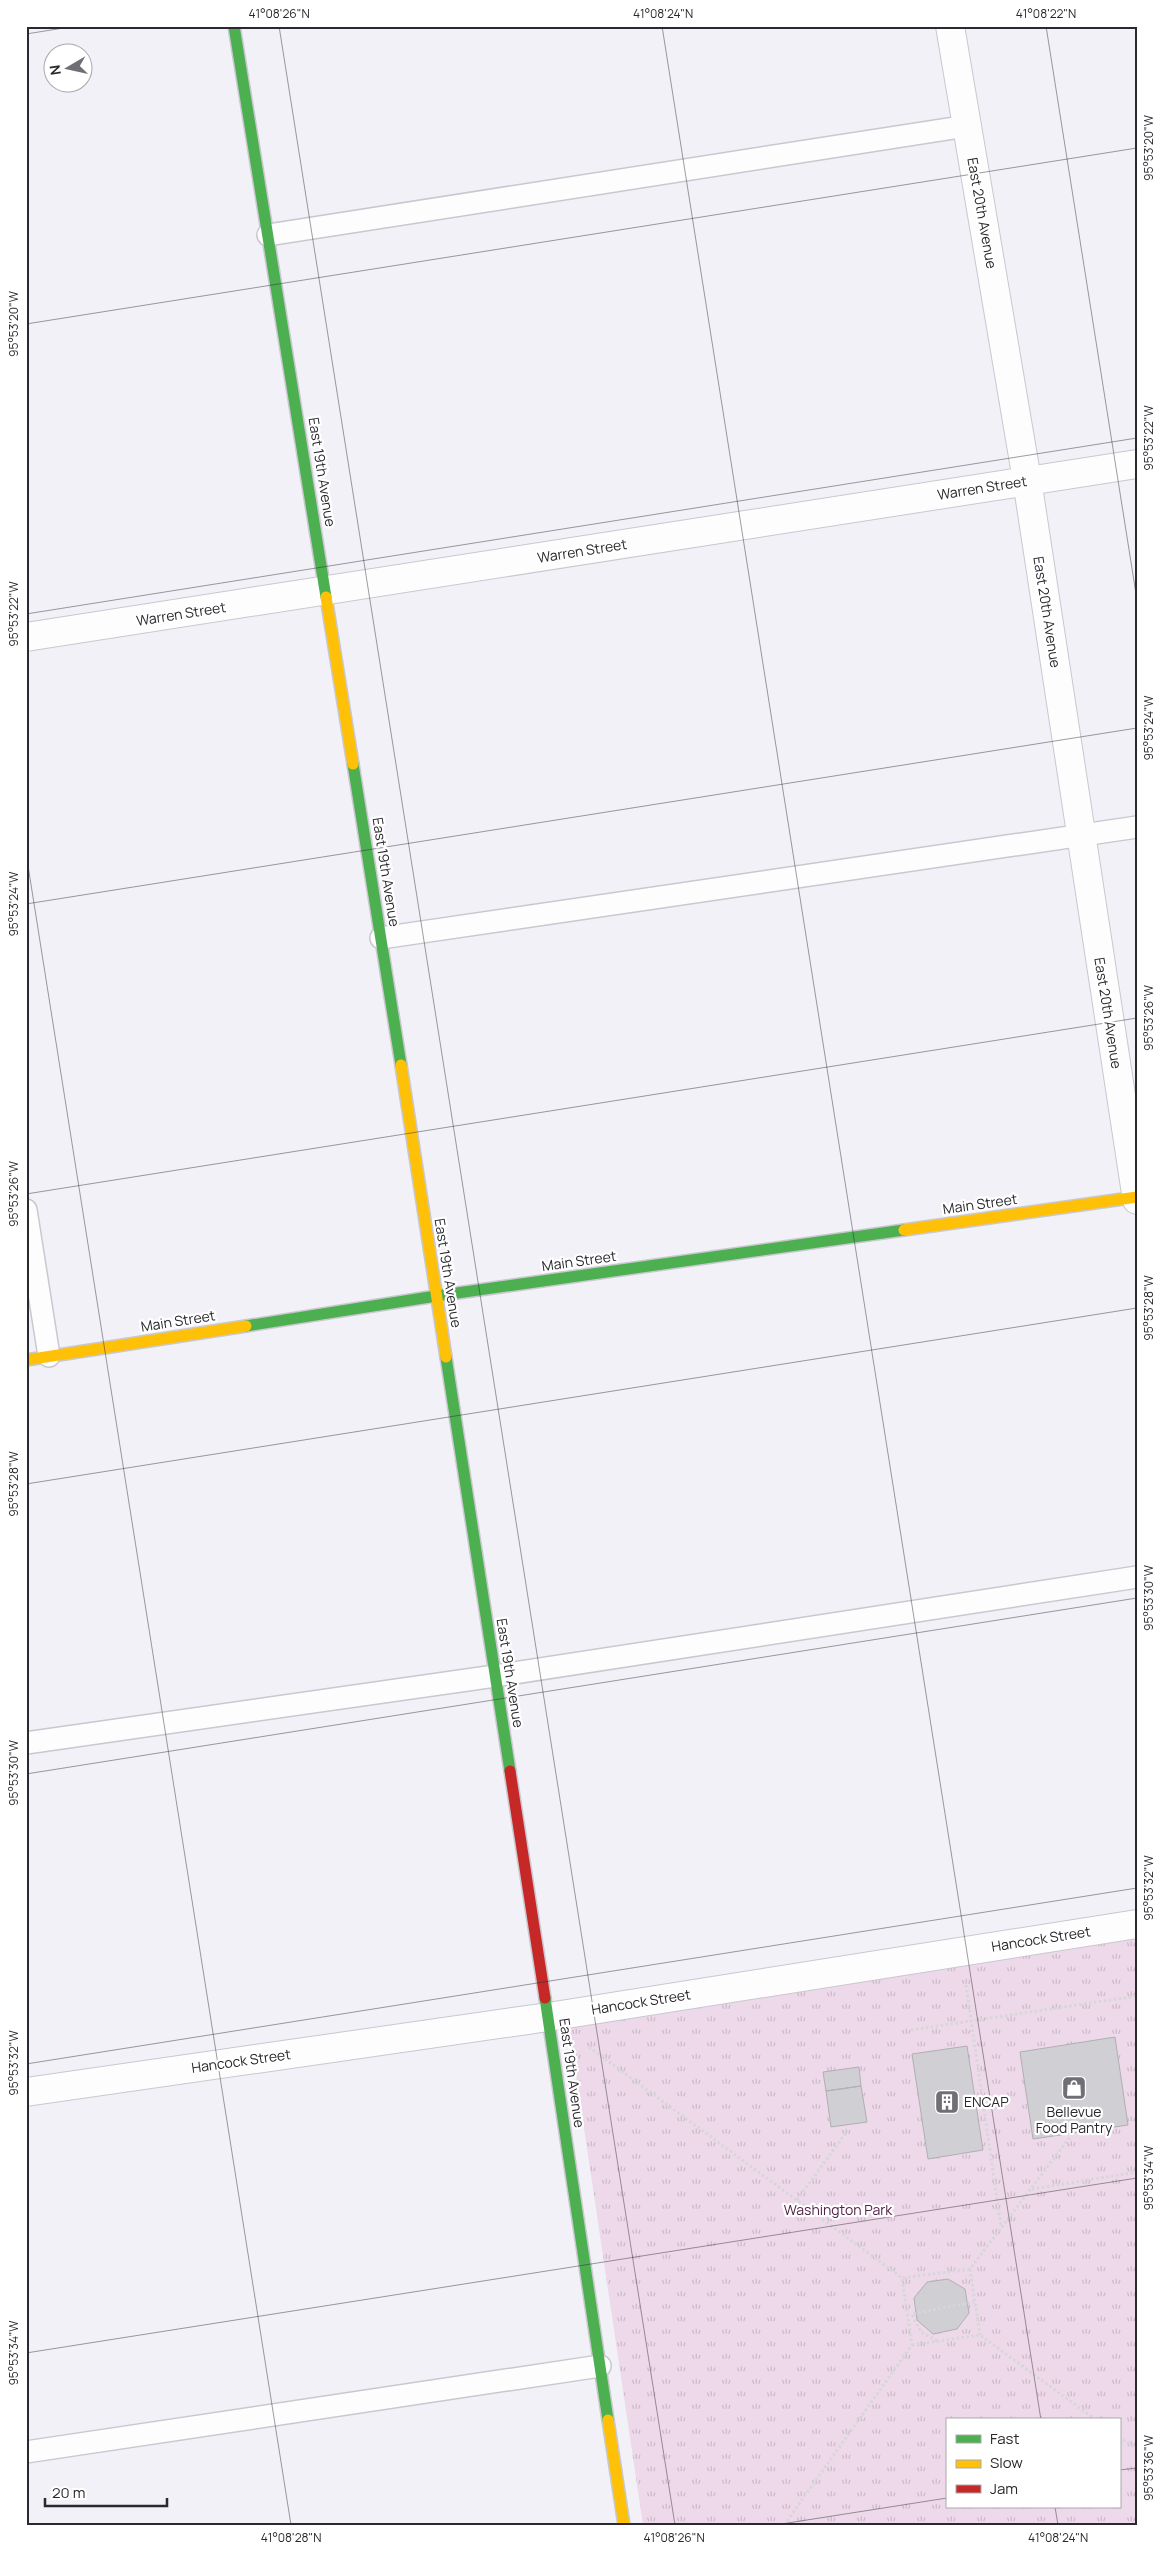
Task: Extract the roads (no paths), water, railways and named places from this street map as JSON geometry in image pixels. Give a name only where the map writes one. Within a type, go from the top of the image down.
[{"type":"street","name":"East 19th Avenue","points":[[234,26],[327,592],[381,938],[548,2017],[624,2525]]},
{"type":"street","name":"East 20th Avenue","points":[[950,26],[1027,480],[1137,1198]]},
{"type":"street","name":"Warren Street","points":[[26,637],[327,592],[1137,464]]},
{"type":"street","name":"Main Street","points":[[26,1360],[436,1296],[1137,1198]]},
{"type":"street","name":"Hancock Street","points":[[26,2092],[548,2017],[1137,1924]]},
{"type":"lane","points":[[268,235],[967,126]]},
{"type":"lane","points":[[381,938],[1137,827]]},
{"type":"lane","points":[[26,1210],[50,1356]]},
{"type":"lane","points":[[26,1743],[495,1676],[1137,1577]]},
{"type":"lane","points":[[26,2452],[600,2366]]},
{"type":"place","name":"Bellevue Food Pantry","points":[[1074,2088]]},
{"type":"place","name":"ENCAP","points":[[947,2102]]},
{"type":"park label","name":"Washington Park","points":[[838,2210]]}]
